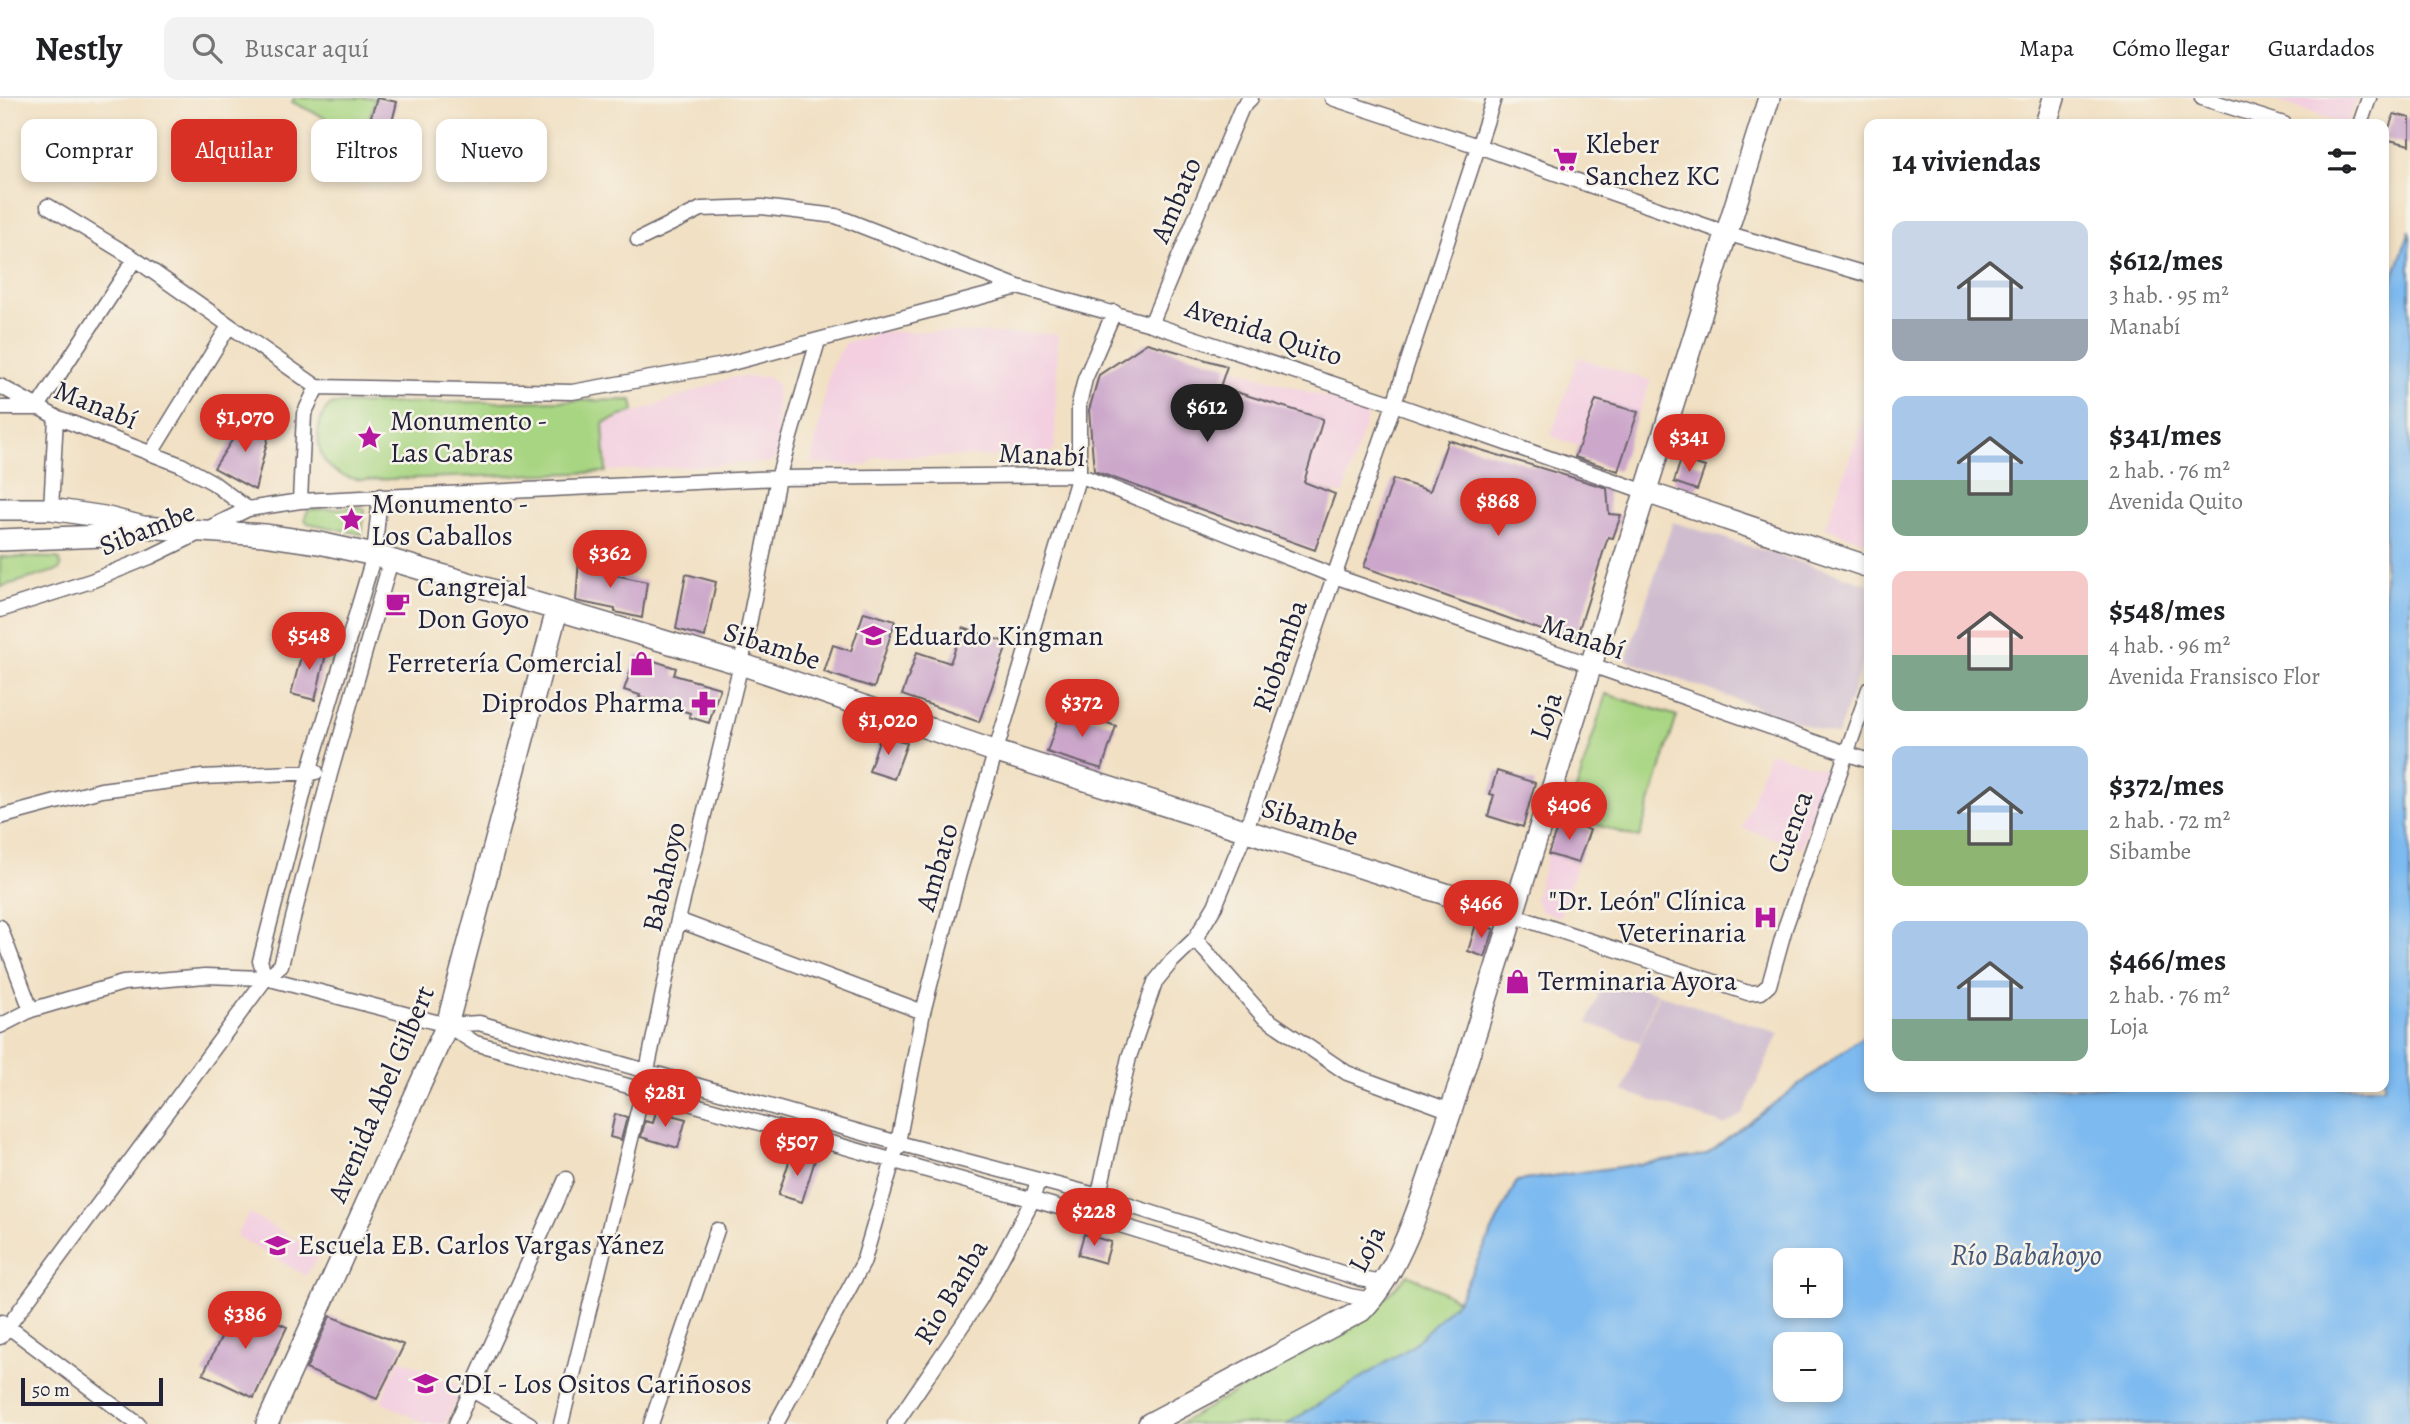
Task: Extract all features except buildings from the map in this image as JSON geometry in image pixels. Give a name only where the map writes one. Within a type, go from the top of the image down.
[{"type":"street","name":"Ambato","points":[[1151,324],[1242,107],[1251,98]]},
{"type":"street","points":[[1332,98],[1726,233],[1864,274]]},
{"type":"street","name":"Riobamba","points":[[1094,1217],[1129,1057],[1155,982],[1195,939],[1215,905],[1246,830],[1394,404],[1494,98]]},
{"type":"street","name":"Loja","points":[[1149,1424],[1361,1311],[1401,1252],[1451,1111],[1769,98]]},
{"type":"street","points":[[2048,119],[2054,98]]},
{"type":"street","points":[[2202,98],[2268,119]]},
{"type":"street","points":[[2362,119],[2369,98]]},
{"type":"street","points":[[48,206],[135,259],[317,387],[572,392],[724,366],[1018,287]]},
{"type":"street","name":"Avenida Quito","points":[[638,240],[701,209],[774,208],[836,216],[1018,287],[1151,324],[1394,404],[1864,565]]},
{"type":"street","points":[[0,408],[37,408],[135,259]]},
{"type":"street","name":"Ambato","points":[[776,1424],[863,1264],[894,1162],[923,1012],[959,873],[1079,475],[1079,404],[1085,379],[1114,313]]},
{"type":"street","points":[[151,453],[229,326]]},
{"type":"street","name":"Babahoyo","points":[[561,1424],[643,1090],[678,920],[741,664],[778,478],[818,341]]},
{"type":"street","name":"Manabí","points":[[0,386],[56,417],[181,465],[212,482],[248,509]]},
{"type":"street","points":[[300,502],[304,414],[317,387]]},
{"type":"street","points":[[51,509],[56,417]]},
{"type":"street","name":"Manabí","points":[[208,530],[248,509],[380,496],[778,478],[1079,475],[1334,576],[1864,759]]},
{"type":"street","points":[[138,1424],[3,1328],[266,978],[281,965],[382,558],[380,496]]},
{"type":"street","points":[[0,509],[51,509],[143,527],[208,530]]},
{"type":"street","points":[[0,540],[103,536],[143,527]]},
{"type":"street","name":"Sibambe","points":[[0,610],[91,581],[208,530],[264,534],[305,541],[382,558],[741,664],[997,752],[1512,915],[1748,993],[1761,992]]},
{"type":"street","points":[[266,978],[260,961],[309,772],[382,558]]},
{"type":"street","name":"Avenida Abel Gilbert","points":[[267,1424],[447,1025],[557,610]]},
{"type":"street","name":"Cuenca","points":[[1761,992],[1769,985],[1786,928],[1864,704]]},
{"type":"street","points":[[0,817],[101,790],[202,776],[309,772],[330,774]]},
{"type":"street","points":[[678,920],[923,1012]]},
{"type":"street","points":[[0,927],[31,1010]]},
{"type":"street","points":[[1195,939],[1264,1017],[1348,1073],[1451,1111]]},
{"type":"street","points":[[0,1026],[31,1010],[122,983],[205,976],[266,978],[447,1025],[479,1023],[898,1143],[1099,1196],[1361,1279],[1377,1291]]},
{"type":"street","points":[[447,1025],[475,1043],[1094,1217],[1350,1296],[1377,1291]]},
{"type":"street","points":[[456,1424],[566,1179]]},
{"type":"street","name":"Rio Banba","points":[[895,1424],[980,1299],[1032,1201],[1038,1180]]},
{"type":"street","points":[[651,1424],[717,1230]]},
{"type":"street","points":[[471,1390],[530,1424]]},
{"type":"shaded area","points":[[2268,98],[2357,98],[2349,119],[2329,119]]},
{"type":"shaded area","points":[[877,331],[1058,334],[1055,448],[1046,456],[876,457],[866,466],[811,464],[830,369],[846,342],[865,339]]},
{"type":"shaded area","points":[[1578,357],[1651,381],[1639,413],[1596,399],[1578,446],[1551,436]]},
{"type":"shaded area","points":[[1227,366],[1369,411],[1343,495],[1304,482],[1324,419],[1221,387]]},
{"type":"shaded area","points":[[733,377],[768,377],[777,384],[778,456],[771,462],[608,471],[604,424]]},
{"type":"shaded area","points":[[1864,417],[1864,541],[1825,528]]},
{"type":"shaded area","points":[[1673,522],[1864,582],[1864,658],[1837,736],[1626,660]]},
{"type":"shaded area","points":[[1769,752],[1827,770],[1801,848],[1742,828]]},
{"type":"shaded area","points":[[1548,854],[1577,864],[1560,917],[1541,911],[1535,898]]},
{"type":"shaded area","points":[[1605,976],[1657,993],[1640,1042],[1588,1023]]},
{"type":"shaded area","points":[[1658,994],[1779,1033],[1743,1114],[1724,1125],[1623,1091]]},
{"type":"shaded area","name":"Escuela EB. Carlos Vargas Yánez","points":[[249,1213],[320,1253],[306,1276],[236,1236]]},
{"type":"shaded area","points":[[401,1359],[462,1387],[445,1424],[426,1424],[381,1402]]},
{"type":"green space","points":[[294,98],[376,98],[369,119],[328,119],[292,102]]},
{"type":"green space","points":[[632,400],[634,411],[603,423],[606,472],[362,480],[343,475],[331,468],[323,458],[318,441],[323,415],[333,404]]},
{"type":"green space","points":[[361,507],[365,510],[362,534],[307,523],[305,518],[308,510]]},
{"type":"green space","points":[[0,557],[56,558],[60,560],[61,567],[59,570],[0,587]]},
{"type":"green space","points":[[1606,694],[1677,716],[1639,838],[1568,816]]},
{"type":"green space","points":[[1408,1274],[1458,1300],[1445,1326],[1287,1424],[1179,1424],[1367,1317]]},
{"type":"water","name":"Río Babahoyo","points":[[2410,230],[2410,1424],[1287,1424],[1411,1347],[1458,1300],[1517,1181],[1706,1155],[1864,1036],[1864,1092],[2389,1092],[2389,290]]},
{"type":"place","name":"Kleber Sanchez KC","points":[[1565,160]]},
{"type":"place","name":"Monumento - Las Cabras","points":[[370,437]]},
{"type":"place","name":"Monumento - Los Caballos","points":[[351,520]]},
{"type":"place","name":"Cangrejal Don Goyo","points":[[397,603]]},
{"type":"place","name":"Eduardo Kingman","points":[[873,636]]},
{"type":"place","name":"Ferretería Comercial","points":[[642,663]]},
{"type":"place","name":"Diprodos Pharma","points":[[704,703]]},
{"type":"place","name":"\"Dr. León\" Clínica Veterinaria","points":[[1766,917]]},
{"type":"place","name":"Terminaria Ayora","points":[[1518,981]]},
{"type":"place","name":"Escuela EB. Carlos Vargas Yánez","points":[[278,1245]]},
{"type":"place","name":"CDI - Los Ositos Cariñosos","points":[[425,1384]]}]
